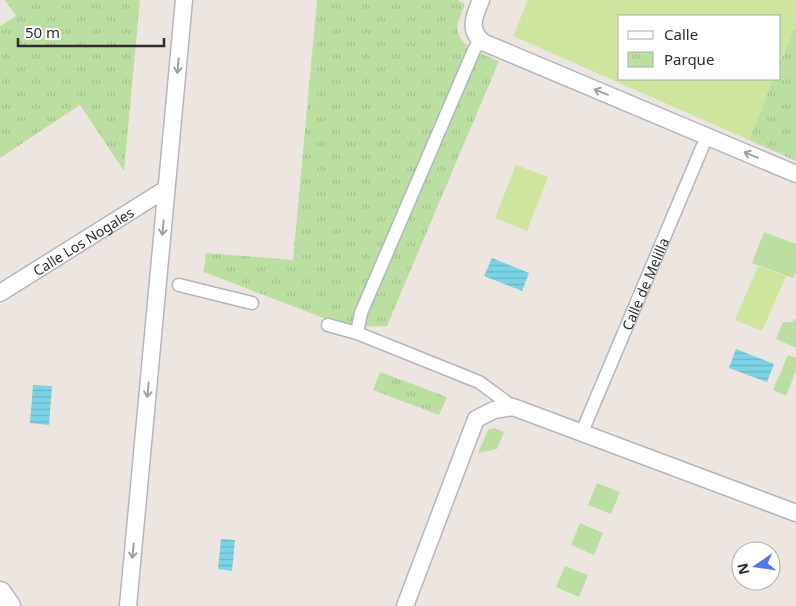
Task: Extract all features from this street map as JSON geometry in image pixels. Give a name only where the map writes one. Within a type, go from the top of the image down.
[{"type":"main road","points":[[0,592],[9,606]]},
{"type":"street","points":[[128,606],[184,0]]},
{"type":"street","points":[[481,0],[473,26],[474,32],[480,40],[499,50],[796,174]]},
{"type":"street","points":[[357,333],[361,313],[474,50],[480,40]]},
{"type":"street","name":"Calle de Melilla","points":[[582,432],[707,136]]},
{"type":"street","name":"Calle Los Nogales","points":[[0,293],[166,189]]},
{"type":"street","points":[[179,285],[252,303]]},
{"type":"street","points":[[328,325],[357,333],[479,382],[513,407],[796,513]]},
{"type":"street","points":[[405,606],[476,420],[494,410],[513,407]]},
{"type":"green space","points":[[5,0],[140,0],[124,171],[80,105],[0,158],[0,26],[16,16]]},
{"type":"green space","points":[[317,0],[457,0],[465,4],[458,23],[460,37],[471,48],[499,61],[387,326],[347,327],[204,272],[206,253],[293,260]]},
{"type":"green space","points":[[528,0],[796,0],[796,24],[781,61],[781,15],[618,15],[618,80],[773,80],[749,140],[513,36]]},
{"type":"green space","points":[[796,24],[796,161],[749,140],[773,80],[781,80],[781,61]]},
{"type":"green space","points":[[516,165],[548,177],[527,231],[495,218]]},
{"type":"green space","points":[[764,232],[796,244],[796,272],[793,278],[752,263]]},
{"type":"green space","points":[[758,266],[786,276],[762,331],[735,320]]},
{"type":"green space","points":[[796,319],[796,348],[776,339],[783,322],[791,322]]},
{"type":"green space","points":[[788,355],[796,358],[796,371],[786,396],[773,390]]},
{"type":"green space","points":[[380,372],[447,397],[439,415],[373,390]]},
{"type":"green space","points":[[494,428],[504,432],[497,449],[478,453],[488,430]]},
{"type":"green space","points":[[597,483],[620,492],[611,514],[588,505]]},
{"type":"green space","points":[[580,523],[603,533],[594,555],[571,545]]},
{"type":"green space","points":[[565,566],[588,575],[579,597],[556,587]]},
{"type":"water","points":[[492,258],[529,273],[522,291],[484,276]]},
{"type":"water","points":[[736,349],[774,364],[767,382],[729,368]]},
{"type":"water","points":[[33,385],[52,386],[49,425],[30,423]]},
{"type":"water","points":[[221,539],[235,540],[232,571],[218,569]]}]
